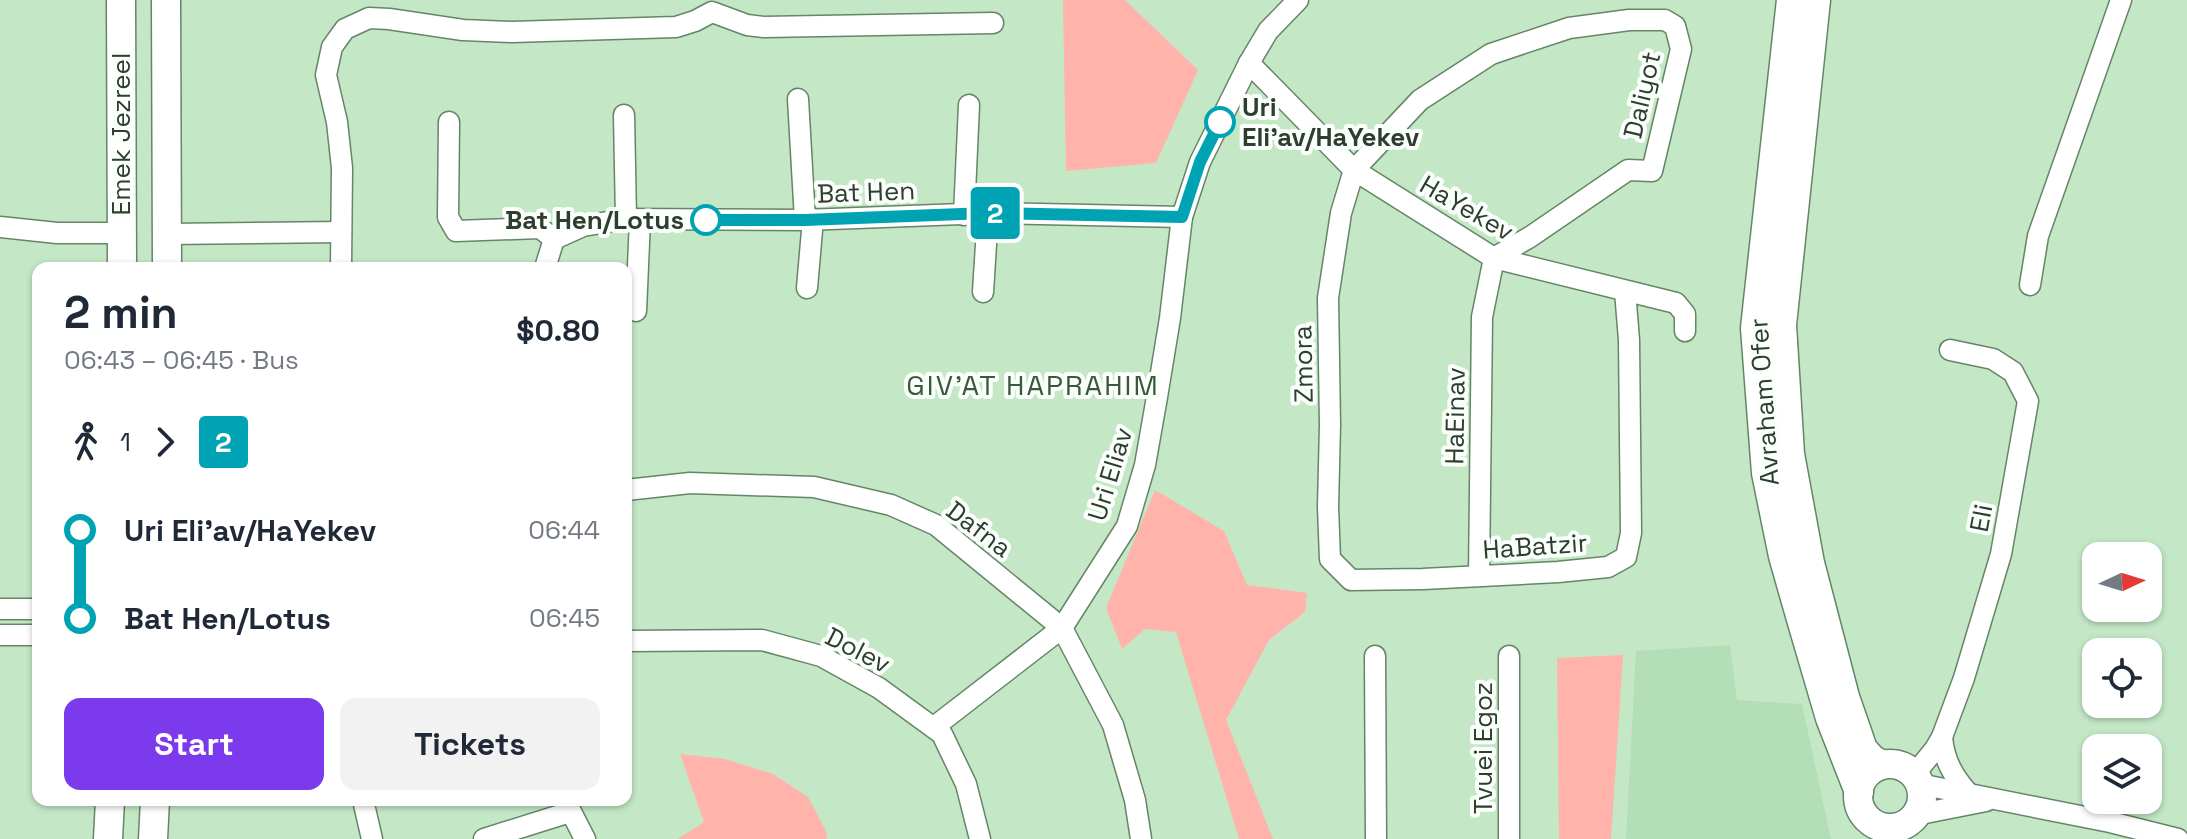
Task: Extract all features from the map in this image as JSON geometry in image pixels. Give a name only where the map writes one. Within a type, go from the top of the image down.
[{"type":"street","name":"Emek Jezreel","points":[[121,0],[122,262]]},
{"type":"street","name":"Emek Jezreel","points":[[166,0],[167,262]]},
{"type":"street","name":"Avraham Ofer","points":[[1791,0],[1755,328],[1766,473],[1783,556],[1830,718],[1859,792]]},
{"type":"street","name":"Avraham Ofer","points":[[1816,0],[1782,325],[1790,454],[1810,563],[1845,697],[1863,749],[1882,765]]},
{"type":"street","points":[[2030,285],[2038,236],[2121,0]]},
{"type":"street","name":"Uri Eliav","points":[[934,727],[1062,628],[1127,526],[1145,465],[1170,318],[1182,217],[1200,162],[1249,63],[1289,3]]},
{"type":"street","points":[[341,262],[342,168],[337,122],[326,75],[332,47],[345,29],[369,18],[500,32],[658,29],[695,21],[712,6],[747,25],[764,27],[993,23]]},
{"type":"street","name":"Daliyot","points":[[1354,170],[1420,100],[1491,54],[1569,28],[1629,20],[1665,20],[1675,26],[1681,49],[1652,171],[1628,170],[1494,258]]},
{"type":"street","name":"HaYekev","points":[[1249,63],[1354,170],[1494,258],[1676,303],[1685,314],[1685,331]]},
{"type":"street","points":[[798,99],[809,220],[807,288]]},
{"type":"street","points":[[964,215],[969,105]]},
{"type":"street","points":[[624,115],[633,220],[636,311]]},
{"type":"street","points":[[449,122],[448,217],[456,231],[540,228],[554,239],[547,262]]},
{"type":"street","name":"Zmora","points":[[1330,559],[1328,298],[1341,213],[1354,170]]},
{"type":"street","points":[[983,292],[988,213]]},
{"type":"street","name":"Bat Hen","points":[[554,239],[583,226],[633,220],[809,220],[988,213],[1182,217]]},
{"type":"street","points":[[0,227],[57,233],[122,233]]},
{"type":"street","points":[[167,234],[341,232]]},
{"type":"street","name":"HaEinav","points":[[1479,576],[1482,317],[1494,258]]},
{"type":"street","name":"HaBatzir","points":[[1330,559],[1351,580],[1479,576],[1608,567],[1626,557],[1631,518],[1629,340],[1625,291]]},
{"type":"street","name":"Eli","points":[[1916,779],[1942,737],[1964,678],[2001,554],[2028,401],[2013,372],[1993,359],[1950,350]]},
{"type":"street","name":"Dafna","points":[[632,489],[690,483],[814,487],[891,505],[936,525],[1062,628],[1113,725],[1135,800],[1141,839]]},
{"type":"street","points":[[0,609],[32,609]]},
{"type":"street","points":[[0,635],[32,635]]},
{"type":"street","name":"Dolev","points":[[632,641],[762,640],[821,656],[879,688],[942,734],[966,784],[980,839]]},
{"type":"street","points":[[1375,656],[1376,839]]},
{"type":"street","name":"Tvuei Egoz","points":[[1509,656],[1509,839]]},
{"type":"street","points":[[1942,737],[1951,772],[1968,793]]},
{"type":"street","points":[[2002,799],[1908,825],[1871,829],[1859,802],[1859,792],[1866,775],[1882,765],[1899,765],[1916,779],[1968,793],[2002,799],[2110,822],[2178,839]]},
{"type":"street","points":[[1908,825],[1920,805],[1922,794],[1916,779]]},
{"type":"street","points":[[108,839],[110,806]]},
{"type":"street","points":[[153,839],[155,806]]},
{"type":"street","points":[[364,806],[372,839]]},
{"type":"street","points":[[484,839],[567,806],[585,839]]},
{"type":"shaded area","points":[[1063,0],[1125,0],[1198,70],[1156,163],[1066,171]]},
{"type":"shaded area","points":[[1155,490],[1224,531],[1247,585],[1307,593],[1305,612],[1269,640],[1226,720],[1273,839],[1239,839],[1176,632],[1145,629],[1122,649],[1106,608]]},
{"type":"shaded area","points":[[1730,645],[1737,700],[1802,704],[1831,839],[1626,839],[1636,651]]},
{"type":"shaded area","points":[[1623,655],[1611,839],[1559,839],[1557,658]]},
{"type":"shaded area","points":[[680,754],[725,759],[773,774],[808,797],[827,839],[678,839],[704,822]]},
{"type":"bus line","name":"2","points":[[706,220],[805,220],[988,213],[1182,217],[1200,162],[1220,122]]},
{"type":"place","name":"Uri Eli'av/HaYekev","points":[[1220,122]]},
{"type":"place","name":"Bat Hen/Lotus","points":[[706,220]]},
{"type":"district","name":"GIV'AT HAPRAHIM","points":[[1033,385]]}]
